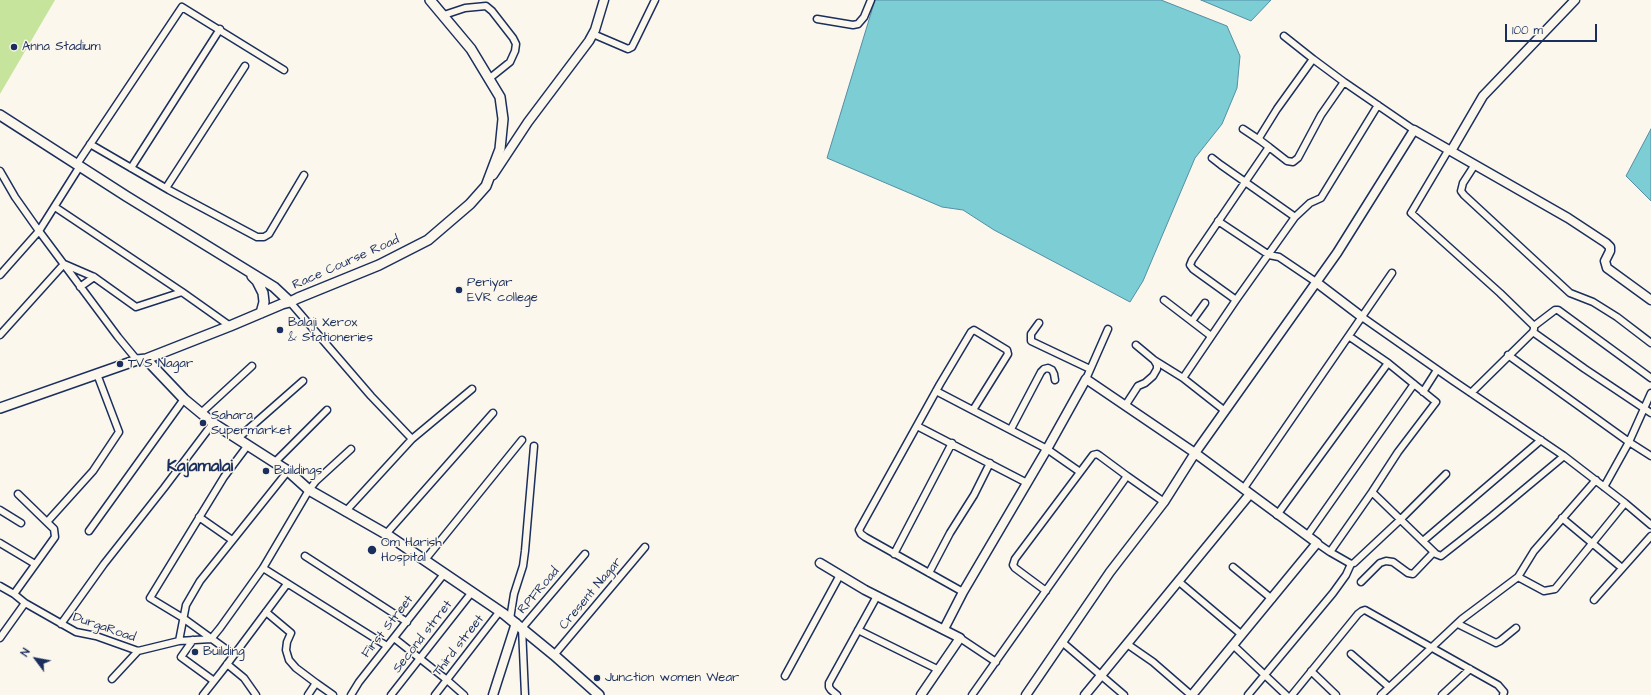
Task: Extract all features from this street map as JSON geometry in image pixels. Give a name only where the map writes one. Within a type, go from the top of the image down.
[{"type":"main road","name":"Race Course Road","points":[[0,408],[142,360],[380,265],[428,240],[470,204],[486,186],[500,149],[503,120],[500,97],[490,78],[471,49],[430,0]]},
{"type":"main road","points":[[0,114],[126,196],[274,287],[290,302]]},
{"type":"main road","points":[[245,270],[256,281],[264,293],[264,302],[261,313]]},
{"type":"main road","points":[[142,360],[184,399],[213,423],[288,471],[309,490],[345,512],[386,534],[500,611],[554,655],[599,695]]},
{"type":"street","points":[[486,186],[528,122],[584,49],[593,34],[604,0]]},
{"type":"street","points":[[593,34],[628,50],[636,39],[655,0]]},
{"type":"street","points":[[817,19],[853,25],[858,24],[864,17],[871,0]]},
{"type":"street","points":[[1575,0],[1483,96],[1411,213],[1500,293],[1534,329],[1651,413]]},
{"type":"street","points":[[444,15],[465,8],[486,6],[492,11],[513,38],[516,44],[515,51],[510,62],[490,78]]},
{"type":"street","points":[[0,275],[39,231],[55,207],[90,144],[182,7],[284,70]]},
{"type":"street","points":[[131,168],[220,30]]},
{"type":"street","points":[[1284,36],[1344,82],[1414,130],[1450,150],[1474,166],[1568,218],[1606,244],[1610,247],[1610,251],[1605,261],[1607,268],[1651,300]]},
{"type":"street","points":[[1261,141],[1261,134],[1313,59]]},
{"type":"street","points":[[166,188],[245,66]]},
{"type":"street","points":[[1243,129],[1287,161],[1293,162],[1298,158],[1321,115],[1344,82]]},
{"type":"street","points":[[1183,378],[1236,300],[1296,217],[1310,203],[1321,198],[1378,106]]},
{"type":"street","points":[[1026,695],[1110,572],[1164,502],[1195,453],[1337,253],[1414,130]]},
{"type":"street","points":[[90,144],[166,188],[258,237],[264,238],[268,234],[304,175]]},
{"type":"street","points":[[1236,300],[1193,269],[1190,265],[1218,221],[1269,147]]},
{"type":"street","points":[[1212,158],[1296,217]]},
{"type":"street","points":[[1474,166],[1463,183],[1461,191],[1464,195],[1570,293],[1593,302],[1617,317],[1651,343]]},
{"type":"street","points":[[0,171],[15,197],[80,287],[142,360]]},
{"type":"street","points":[[55,207],[230,326]]},
{"type":"street","points":[[1218,221],[1269,255],[1279,257],[1316,282],[1362,317],[1437,370],[1564,456],[1626,503],[1651,525]]},
{"type":"street","points":[[64,264],[94,277],[136,307],[182,292]]},
{"type":"street","points":[[0,335],[64,264]]},
{"type":"street","points":[[1085,695],[1178,581],[1247,491],[1392,273]]},
{"type":"street","points":[[80,287],[94,277]]},
{"type":"street","points":[[1164,300],[1211,336]]},
{"type":"street","points":[[290,302],[371,396],[412,439]]},
{"type":"street","points":[[1192,321],[1205,302]]},
{"type":"street","points":[[1471,393],[1534,329],[1555,310],[1558,310],[1651,378]]},
{"type":"street","points":[[1039,323],[1031,334],[1031,341],[1090,369]]},
{"type":"street","points":[[944,629],[963,592],[1047,449],[1086,379],[1108,329]]},
{"type":"street","points":[[963,592],[865,537],[859,530],[936,390],[970,332],[974,330],[978,331],[1007,350],[1008,354],[973,410]]},
{"type":"street","points":[[1330,552],[1398,452],[1436,402],[1388,363],[1350,337]]},
{"type":"street","points":[[1136,345],[1154,360],[1183,378],[1225,411]]},
{"type":"street","points":[[1508,355],[1629,442],[1651,456]]},
{"type":"street","points":[[1125,406],[1138,386],[1145,383],[1153,376],[1157,369],[1157,365],[1154,360]]},
{"type":"street","points":[[1277,515],[1388,363]]},
{"type":"street","points":[[201,413],[252,366]]},
{"type":"street","points":[[1011,429],[1041,372],[1048,368],[1052,370],[1055,380]]},
{"type":"street","points":[[1423,392],[1437,370]]},
{"type":"street","points":[[47,522],[93,471],[119,432],[97,374]]},
{"type":"street","points":[[1086,379],[1195,453],[1277,515],[1317,543],[1351,564]]},
{"type":"street","points":[[237,438],[303,381]]},
{"type":"street","points":[[1307,536],[1414,384]]},
{"type":"street","points":[[345,512],[412,439],[472,389]]},
{"type":"street","points":[[936,390],[1047,449],[1080,472]]},
{"type":"street","points":[[1604,487],[1629,442],[1651,393]]},
{"type":"street","points":[[89,532],[184,399]]},
{"type":"street","points":[[275,462],[327,410]]},
{"type":"street","points":[[386,534],[493,413]]},
{"type":"street","points":[[61,624],[104,564],[213,423]]},
{"type":"street","points":[[917,426],[1027,483]]},
{"type":"street","points":[[424,561],[522,440]]},
{"type":"street","points":[[1423,542],[1541,440]]},
{"type":"street","points":[[894,554],[952,443]]},
{"type":"street","points":[[234,655],[183,618],[150,598],[224,477],[248,445]]},
{"type":"street","points":[[492,695],[516,623],[514,594],[523,566],[534,446]]},
{"type":"street","points":[[211,639],[263,568],[309,490],[316,481],[351,449]]},
{"type":"street","points":[[1046,591],[1015,568],[1013,563],[1090,458],[1097,454],[1164,502]]},
{"type":"street","points":[[1372,492],[1438,556],[1443,554],[1492,516],[1564,456]]},
{"type":"street","points":[[929,573],[950,533],[974,495],[990,463]]},
{"type":"street","points":[[179,641],[186,605],[200,581],[288,471]]},
{"type":"street","points":[[1248,695],[1333,593],[1346,575],[1351,564],[1354,563],[1401,519],[1446,474]]},
{"type":"street","points":[[972,695],[1127,476]]},
{"type":"street","points":[[1381,695],[1458,624],[1518,577],[1530,556],[1596,480]]},
{"type":"street","points":[[14,594],[56,537],[54,529],[18,494]]},
{"type":"street","points":[[1518,577],[1544,591],[1555,589],[1626,503]]},
{"type":"street","points":[[0,510],[21,523]]},
{"type":"street","points":[[199,517],[232,540]]},
{"type":"street","points":[[1562,518],[1622,568]]},
{"type":"street","points":[[1594,600],[1651,536]]},
{"type":"street","points":[[0,543],[35,564]]},
{"type":"street","points":[[1127,644],[1153,662],[1192,695],[1317,543]]},
{"type":"street","name":"Cresent Nagar","points":[[554,655],[645,547]]},
{"type":"street","points":[[1361,582],[1380,563],[1386,561],[1393,562],[1408,573],[1413,574],[1434,552]]},
{"type":"street","name":"RPFRoad","points":[[525,695],[516,623],[585,554]]},
{"type":"street","points":[[305,556],[407,622]]},
{"type":"street","points":[[820,563],[877,596],[960,638],[996,662]]},
{"type":"street","points":[[1233,567],[1272,599]]},
{"type":"street","points":[[263,568],[387,646]]},
{"type":"street","name":"First Street","points":[[351,695],[359,682],[444,574]]},
{"type":"street","points":[[785,676],[840,575]]},
{"type":"street","points":[[1178,581],[1242,635]]},
{"type":"street","points":[[203,695],[287,584]]},
{"type":"street","name":"DurgaRoad","points":[[0,586],[14,594],[25,603],[76,632],[96,636],[138,651],[179,641],[211,639]]},
{"type":"street","name":"Second strret","points":[[391,695],[472,592]]},
{"type":"street","points":[[838,695],[831,690],[829,687],[829,682],[877,596]]},
{"type":"street","points":[[0,638],[25,603]]},
{"type":"street","name":"Third street","points":[[435,695],[500,611]]},
{"type":"street","points":[[1292,695],[1362,611],[1369,612],[1498,685],[1504,692],[1503,695]]},
{"type":"street","points":[[266,612],[291,633],[286,650],[289,660],[296,668],[333,695]]},
{"type":"street","points":[[1458,624],[1496,642],[1500,642],[1516,628]]},
{"type":"street","points":[[858,630],[938,670]]},
{"type":"street","points":[[394,638],[464,695]]},
{"type":"street","points":[[920,695],[960,638]]},
{"type":"street","points":[[193,640],[181,657],[214,681]]},
{"type":"street","points":[[1062,642],[1124,695]]},
{"type":"street","points":[[1233,645],[1286,695]]},
{"type":"street","points":[[112,679],[138,651]]},
{"type":"street","points":[[1351,654],[1389,687]]},
{"type":"street","points":[[227,664],[244,678],[256,695]]},
{"type":"street","points":[[1442,695],[1470,669]]},
{"type":"street","points":[[1311,671],[1336,695]]},
{"type":"street","points":[[308,695],[316,683]]},
{"type":"green space","name":"Anna Stadium","points":[[0,0],[55,0],[0,94]]},
{"type":"water","points":[[875,0],[1161,0],[1227,26],[1240,56],[1237,88],[1222,124],[1195,158],[1143,281],[1130,302],[994,230],[963,210],[942,207],[827,158]]},
{"type":"water","points":[[1201,0],[1271,0],[1251,21]]},
{"type":"water","points":[[1651,129],[1651,201],[1626,176]]},
{"type":"place","name":"Anna Stadium","points":[[14,47]]},
{"type":"place","name":"Periyar EVR college","points":[[459,290]]},
{"type":"place","name":"Balaji Xerox & Stationeries","points":[[280,330]]},
{"type":"place","name":"TVS Nagar","points":[[120,364]]},
{"type":"place","name":"Sahara Supermarket","points":[[203,423]]},
{"type":"place","name":"Buildings","points":[[266,471]]},
{"type":"place","name":"Om Harish Hospital","points":[[372,550]]},
{"type":"place","name":"Building","points":[[195,652]]},
{"type":"place","name":"Junction women Wear","points":[[597,678]]},
{"type":"district","name":"Kajamalai","points":[[200,467]]}]
